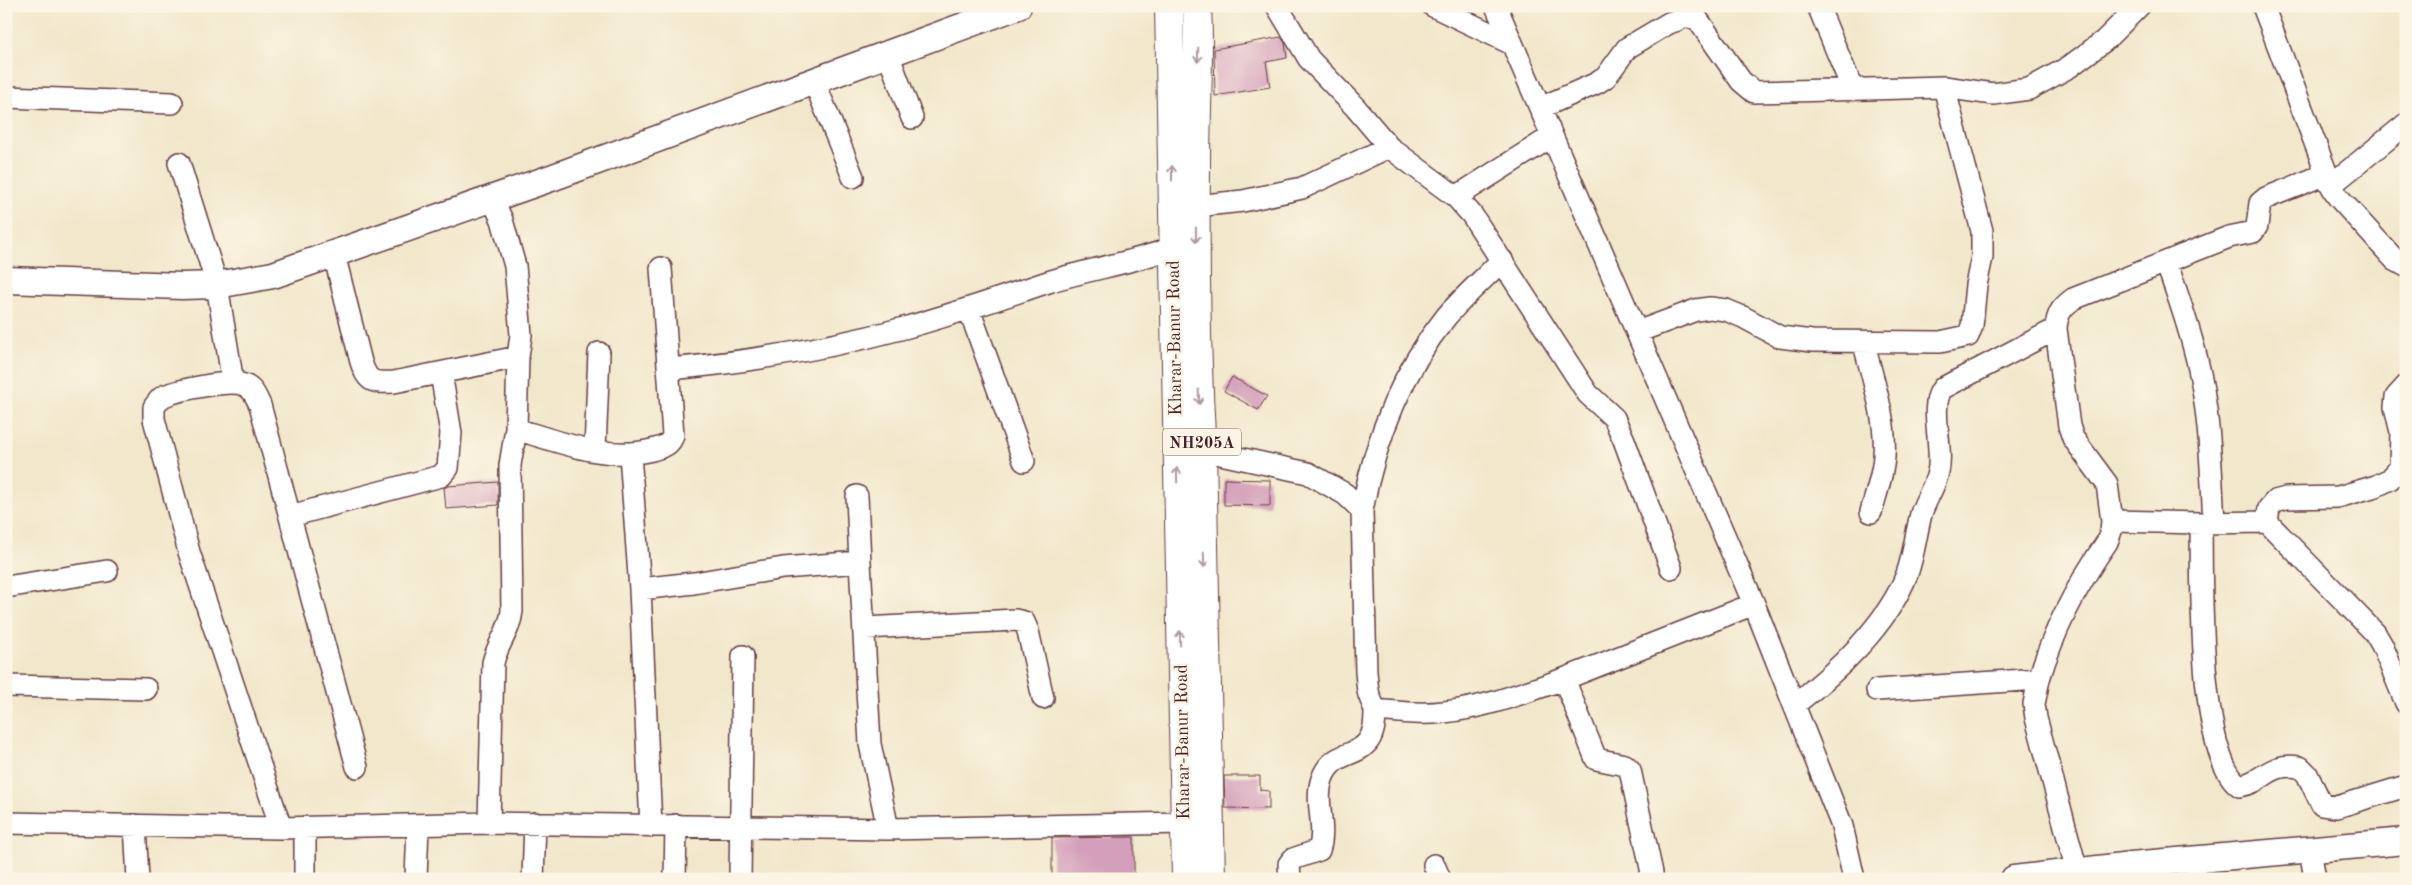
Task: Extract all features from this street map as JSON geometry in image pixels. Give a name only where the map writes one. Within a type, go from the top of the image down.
[{"type":"highway","name":"Kharar-Banur Road","points":[[1169,6],[1172,248],[1186,879]]},
{"type":"highway","name":"NH205A","points":[[1197,6],[1199,45],[1196,206],[1198,392],[1202,450],[1211,879]]},
{"type":"street","points":[[6,280],[182,286],[217,285],[273,275],[492,198],[1018,6]]},
{"type":"street","points":[[1278,6],[1309,59],[1355,107],[1389,147],[1456,197],[1472,215],[1588,394],[1614,418],[1624,440],[1671,568]]},
{"type":"street","points":[[1433,6],[1510,43]]},
{"type":"street","points":[[1496,6],[1510,43],[1540,108],[1754,604],[1842,826],[1854,879]]},
{"type":"street","points":[[1818,6],[1853,90]]},
{"type":"street","points":[[1540,108],[1597,83],[1606,77],[1627,48],[1669,23],[1689,16],[1698,20],[1741,81],[1754,92],[1944,87],[1993,94],[2029,89],[2069,67],[2104,41],[2138,6]]},
{"type":"street","points":[[2263,6],[2329,180],[2338,197],[2395,260],[2406,266]]},
{"type":"street","points":[[888,54],[912,118]]},
{"type":"street","points":[[814,81],[853,177]]},
{"type":"street","points":[[1944,87],[1982,231],[1982,257],[1976,285],[1972,326],[1968,336],[1980,368]]},
{"type":"street","points":[[6,97],[172,103]]},
{"type":"street","points":[[2077,870],[2036,718],[2034,704],[2038,679],[2046,653],[2067,608],[2107,542],[2112,521],[2107,484],[2074,438],[2068,426],[2056,329],[2057,315],[2063,306],[2073,299],[2229,237],[2253,232],[2257,226],[2260,203],[2266,198],[2329,180],[2406,124]]},
{"type":"street","points":[[1456,197],[1551,137]]},
{"type":"street","points":[[1196,206],[1243,201],[1302,188],[1389,147]]},
{"type":"street","points":[[178,163],[217,285],[233,383]]},
{"type":"street","points":[[489,823],[493,663],[495,653],[511,622],[512,611],[510,465],[516,429],[518,357],[521,335],[515,266],[502,220],[492,198]]},
{"type":"street","points":[[669,369],[741,362],[800,352],[903,328],[1048,283],[1146,258],[1172,248]]},
{"type":"street","points":[[334,254],[366,376],[374,383],[394,382],[518,357]]},
{"type":"street","points":[[1290,879],[1289,864],[1293,859],[1319,850],[1322,841],[1319,789],[1322,777],[1334,762],[1363,748],[1370,742],[1375,710],[1370,697],[1366,672],[1362,510],[1368,478],[1386,421],[1420,352],[1447,316],[1502,260]]},
{"type":"street","points":[[2166,262],[2184,309],[2198,362],[2209,439],[2204,647],[2208,699],[2217,740],[2231,781],[2240,786],[2247,785],[2279,766],[2300,767],[2307,774],[2322,805],[2328,808],[2406,786]]},
{"type":"street","points":[[516,429],[594,450],[630,454],[664,447],[671,441],[673,435],[662,268]]},
{"type":"street","points":[[1637,332],[1696,310],[1710,308],[1726,310],[1744,317],[1780,338],[1864,343],[1940,342],[1968,336]]},
{"type":"street","points":[[969,309],[1024,461]]},
{"type":"street","points":[[1794,705],[1830,676],[1880,619],[1899,590],[1907,573],[1916,543],[1921,514],[1938,472],[1940,443],[1935,403],[1938,394],[1943,388],[2056,329]]},
{"type":"street","points":[[1864,343],[1884,429],[1882,472],[1871,512]]},
{"type":"street","points":[[594,450],[598,353]]},
{"type":"street","points":[[290,516],[441,476],[448,468],[451,433],[441,373]]},
{"type":"street","points":[[281,828],[189,552],[154,419],[154,407],[162,397],[177,392],[233,383],[244,385],[253,390],[260,405],[358,767]]},
{"type":"street","points":[[2267,522],[2270,508],[2275,501],[2286,498],[2338,497],[2376,486],[2390,479],[2400,468],[2401,432],[2395,407],[2396,397],[2406,386]]},
{"type":"street","points":[[1202,450],[1308,474],[1345,494],[1362,510]]},
{"type":"street","points":[[630,454],[640,590],[650,826]]},
{"type":"street","points":[[857,496],[870,744],[888,829]]},
{"type":"street","points":[[2112,521],[2267,522],[2365,620],[2375,633],[2382,645],[2406,703]]},
{"type":"street","points":[[640,590],[694,584],[783,568],[860,562]]},
{"type":"street","points":[[6,587],[107,571]]},
{"type":"street","points":[[1375,710],[1404,713],[1445,712],[1483,705],[1564,679],[1754,604]]},
{"type":"street","points":[[865,628],[1015,620],[1024,622],[1028,631],[1042,698]]},
{"type":"street","points":[[740,879],[743,656]]},
{"type":"street","points":[[1564,679],[1596,759],[1625,765],[1630,770],[1652,872],[1649,879]]},
{"type":"street","points":[[1878,690],[2038,679]]},
{"type":"street","points":[[6,686],[146,689]]},
{"type":"street","points":[[6,823],[305,828],[535,823],[888,829],[1184,823]]},
{"type":"street","points":[[533,879],[535,823]]},
{"type":"street","points":[[136,825],[138,879]]},
{"type":"street","points":[[416,879],[418,825]]},
{"type":"street","points":[[675,879],[676,825]]},
{"type":"street","points":[[305,828],[305,879]]},
{"type":"street","points":[[2014,879],[2077,870],[2159,871],[2310,849],[2406,841]]},
{"type":"street","points":[[2310,849],[2315,879]]},
{"type":"building","points":[[1281,37],[1285,43],[1287,58],[1266,62],[1270,87],[1215,96],[1214,49]]},
{"type":"building","points":[[1232,377],[1267,396],[1258,410],[1224,391]]},
{"type":"building","points":[[1224,479],[1270,480],[1270,506],[1224,505]]},
{"type":"building","points":[[498,482],[498,505],[446,509],[444,488],[448,486]]},
{"type":"building","points":[[1224,776],[1260,776],[1260,790],[1269,791],[1269,809],[1225,808]]},
{"type":"building","points":[[1134,837],[1134,876],[1052,876],[1052,838]]}]
